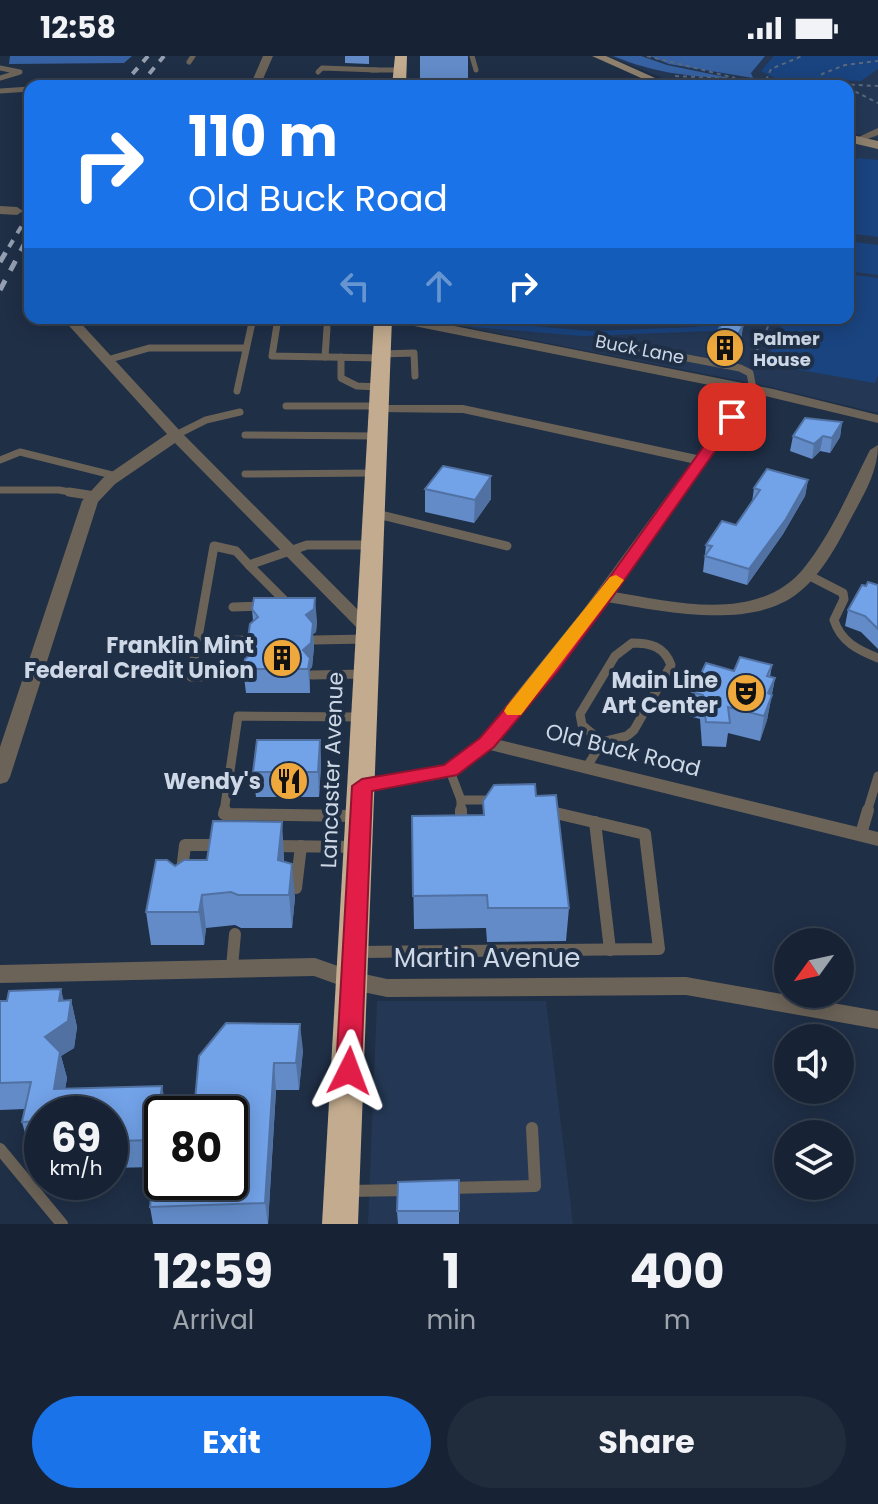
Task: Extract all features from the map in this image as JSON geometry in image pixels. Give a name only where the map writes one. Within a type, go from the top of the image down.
[{"type":"highway","name":"Lancaster Avenue","points":[[340,1224],[383,324]]},
{"type":"street","points":[[258,80],[268,56]]},
{"type":"street","points":[[597,56],[668,80]]},
{"type":"street","points":[[854,138],[878,131]]},
{"type":"street","points":[[854,139],[878,145]]},
{"type":"street","points":[[0,210],[17,211]]},
{"type":"street","points":[[74,324],[367,634]]},
{"type":"street","name":"Buck Lane","points":[[424,324],[753,389],[878,419]]},
{"type":"street","points":[[362,786],[450,771],[487,743],[605,596],[699,460],[753,389]]},
{"type":"street","points":[[379,400],[463,409],[699,460]]},
{"type":"street","points":[[0,777],[90,501],[116,476],[176,435]]},
{"type":"street","points":[[605,596],[681,608],[719,610],[772,599],[795,588],[808,575],[878,450]]},
{"type":"street","name":"Old Buck Road","points":[[487,743],[588,765],[869,836]]},
{"type":"street","name":"Martin Avenue","points":[[0,974],[232,967],[354,967],[387,988],[686,986],[878,1020]]},
{"type":"lane","points":[[189,62],[193,56]]},
{"type":"lane","points":[[472,56],[476,70]]},
{"type":"lane","points":[[367,70],[400,63]]},
{"type":"lane","points":[[0,68],[20,72],[0,78]]},
{"type":"lane","points":[[318,72],[322,68],[377,70]]},
{"type":"lane","points":[[0,91],[24,89]]},
{"type":"lane","points":[[237,391],[252,324]]},
{"type":"lane","points":[[277,324],[272,356],[382,356],[414,353],[421,347]]},
{"type":"lane","points":[[325,357],[327,328]]},
{"type":"lane","points":[[629,347],[740,368],[750,373],[753,389]]},
{"type":"lane","points":[[107,360],[149,348],[246,348]]},
{"type":"lane","points":[[414,353],[415,376]]},
{"type":"lane","points":[[341,357],[341,378],[379,400]]},
{"type":"lane","points":[[352,406],[357,386]]},
{"type":"lane","points":[[286,406],[352,406],[379,400]]},
{"type":"lane","points":[[176,435],[206,420],[240,412]]},
{"type":"lane","points":[[245,435],[377,436]]},
{"type":"lane","points":[[0,460],[20,452],[116,476]]},
{"type":"lane","points":[[245,474],[375,473]]},
{"type":"lane","points":[[0,490],[59,490],[95,496]]},
{"type":"lane","points":[[373,513],[507,546]]},
{"type":"lane","points":[[249,565],[307,545],[371,545]]},
{"type":"lane","points":[[233,607],[294,610],[236,551],[214,546],[191,677],[248,676]]},
{"type":"lane","points":[[808,575],[843,593],[844,599],[834,620],[836,631],[853,647],[878,658]]},
{"type":"lane","points":[[315,640],[367,634]]},
{"type":"lane","points":[[198,641],[253,640]]},
{"type":"lane","points":[[588,765],[602,742],[627,736],[634,730],[671,665],[665,650],[656,645],[632,643],[615,656],[580,714],[582,725],[602,742]]},
{"type":"lane","points":[[312,675],[365,674]]},
{"type":"lane","points":[[360,831],[224,814],[238,716],[364,717]]},
{"type":"lane","points":[[450,771],[461,800],[461,838]]},
{"type":"lane","points":[[869,836],[878,780]]},
{"type":"lane","points":[[461,800],[503,800]]},
{"type":"lane","points":[[354,967],[659,949],[645,834],[534,807]]},
{"type":"lane","points":[[595,822],[610,950]]},
{"type":"lane","points":[[258,846],[301,846],[360,831]]},
{"type":"lane","points":[[180,890],[185,845],[229,845]]},
{"type":"lane","points":[[296,888],[301,846]]},
{"type":"lane","points":[[232,967],[235,934]]},
{"type":"lane","points":[[431,1189],[535,1186],[532,1128]]},
{"type":"lane","points":[[0,1149],[62,1224]]},
{"type":"lane","points":[[342,1192],[416,1189]]},
{"type":"path","points":[[647,56],[674,66],[712,70],[739,79]]},
{"type":"path","points":[[705,80],[766,80],[771,69],[802,56]]},
{"type":"path","points":[[821,80],[822,74],[833,68],[878,61]]},
{"type":"path","points":[[854,85],[878,86]]},
{"type":"path","points":[[854,91],[878,103]]},
{"type":"path","points":[[750,365],[769,324]]},
{"type":"shaded area","points":[[10,56],[132,56],[124,63],[9,64]]},
{"type":"shaded area","points":[[608,56],[878,56],[878,139],[854,133],[854,80],[668,80]]},
{"type":"shaded area","points":[[613,56],[641,56],[667,65],[730,78],[670,73]]},
{"type":"shaded area","points":[[650,56],[765,56],[751,73],[753,78],[669,64]]},
{"type":"shaded area","points":[[774,56],[878,56],[878,69],[861,81],[775,78],[761,71]]},
{"type":"shaded area","points":[[854,142],[878,148],[878,413],[766,386],[451,324],[854,324]]},
{"type":"shaded area","points":[[857,158],[878,160],[878,237],[854,234],[854,165]]},
{"type":"shaded area","points":[[854,242],[878,245],[878,275],[854,272]]},
{"type":"shaded area","points":[[854,275],[878,278],[878,375],[875,383],[765,364],[782,324],[854,324]]},
{"type":"shaded area","points":[[463,324],[510,324],[592,331],[738,324],[713,331],[581,336]]},
{"type":"shaded area","points":[[377,1001],[546,1001],[573,1224],[368,1224]]},
{"type":"building","points":[[722,324],[743,326],[731,345],[711,341]]},
{"type":"building","points":[[805,418],[842,422],[832,438],[823,436],[814,444],[793,436]]},
{"type":"building","points":[[443,466],[491,476],[475,500],[425,489]]},
{"type":"building","points":[[767,469],[808,480],[786,519],[749,569],[705,556],[712,546],[706,545],[722,521],[736,525],[760,490],[754,488]]},
{"type":"building","points":[[868,582],[878,585],[878,629],[865,616],[848,610],[862,585],[866,586]]},
{"type":"building","name":"Franklin Mint Federal Credit Union","points":[[254,598],[315,598],[314,609],[306,615],[313,623],[311,643],[303,650],[310,658],[308,669],[243,669],[245,659],[253,652],[247,645],[250,624],[258,617],[252,609]]},
{"type":"building","points":[[740,657],[772,665],[767,676],[775,678],[768,693],[772,695],[764,716],[728,707],[730,723],[706,722],[703,695],[692,692],[706,663],[734,671]]},
{"type":"building","points":[[257,740],[320,740],[318,772],[253,772]]},
{"type":"building","points":[[535,784],[536,796],[556,795],[569,908],[488,908],[487,895],[413,896],[412,816],[484,815],[483,801],[494,785]]},
{"type":"building","points":[[213,821],[282,822],[278,860],[292,864],[289,895],[238,895],[231,892],[202,895],[199,912],[146,912],[156,860],[167,860],[175,866],[184,860],[207,860]]},
{"type":"building","points":[[61,989],[59,1001],[71,1000],[68,1021],[45,1037],[60,1052],[54,1089],[162,1086],[161,1096],[144,1096],[144,1140],[128,1141],[128,1096],[28,1096],[31,1082],[0,1083],[0,1001],[7,1001],[9,991]]},
{"type":"building","points":[[226,1023],[300,1024],[296,1063],[274,1063],[265,1203],[150,1207],[151,1200],[248,1200],[248,1096],[195,1096],[199,1056]]},
{"type":"building","points":[[459,1180],[459,1211],[397,1211],[398,1182]]},
{"type":"railway","points":[[127,80],[148,56]]},
{"type":"railway","points":[[144,80],[164,56]]},
{"type":"railway","points":[[9,247],[24,222]]},
{"type":"railway","points":[[0,262],[10,245]]},
{"type":"railway","points":[[0,290],[24,245]]},
{"type":"slow traffic","points":[[514,711],[616,580]]},
{"type":"place","name":"Palmer House","points":[[725,348]]},
{"type":"place","name":"Franklin Mint Federal Credit Union","points":[[282,658]]},
{"type":"place","name":"Main Line Art Center","points":[[746,693]]},
{"type":"place","name":"Wendy's","points":[[289,781]]},
{"type":"route","points":[[349,1071],[362,786],[450,771],[487,743],[605,596],[732,417]]}]
